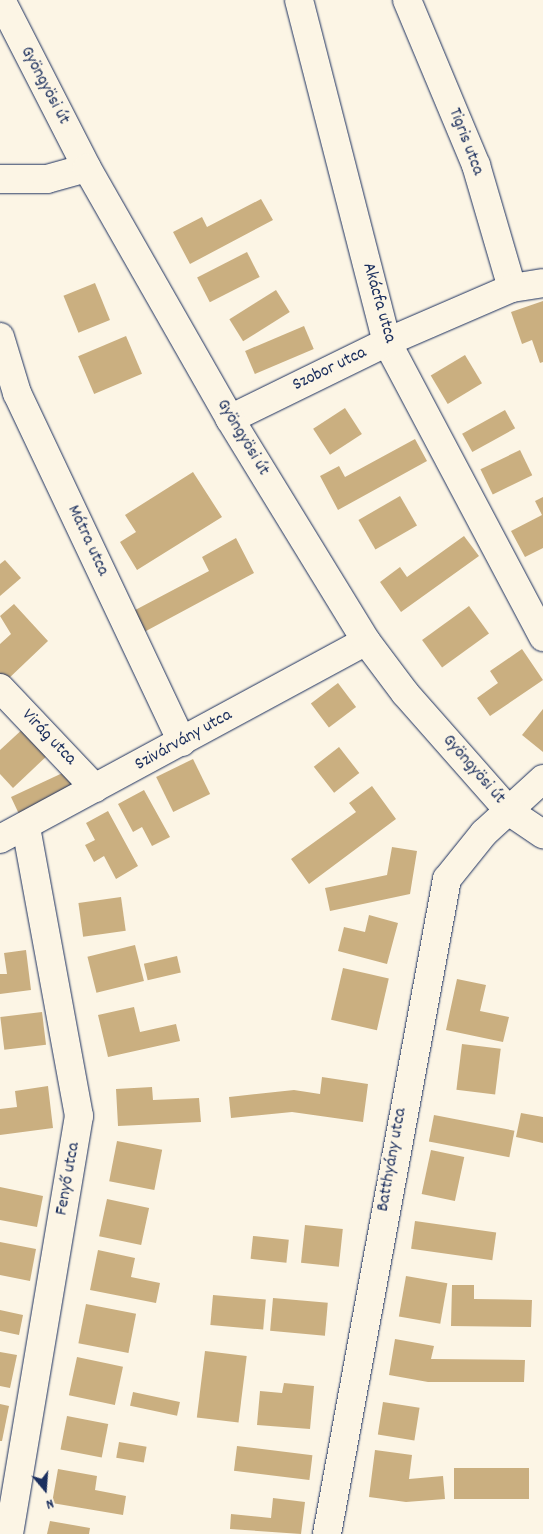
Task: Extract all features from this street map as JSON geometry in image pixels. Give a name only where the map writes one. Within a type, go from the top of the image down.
[{"type":"street","name":"Gyöngyösi út","points":[[1,0],[87,168],[230,419],[366,641],[405,693],[510,812],[543,834]]},
{"type":"street","name":"Akácfa utca","points":[[299,0],[387,342],[543,637]]},
{"type":"street","name":"Tigris utca","points":[[407,0],[476,165],[512,288]]},
{"type":"street","points":[[0,179],[47,179],[87,168]]},
{"type":"street","name":"Szobor utca","points":[[230,419],[387,342],[512,288],[543,284]]},
{"type":"street","name":"Mátra utca","points":[[0,338],[17,393],[182,742]]},
{"type":"street","name":"Szivárvány utca","points":[[0,839],[366,641]]},
{"type":"street","name":"Virág utca","points":[[0,688],[95,788]]},
{"type":"street","name":"Batthyány utca","points":[[327,1534],[435,925],[447,879],[484,833],[510,812],[543,779]]},
{"type":"street","name":"Fenyő utca","points":[[9,1534],[80,1116],[26,826]]},
{"type":"building","points":[[261,199],[273,220],[190,264],[173,232],[202,217],[207,227]]},
{"type":"building","points":[[247,252],[260,277],[210,302],[197,277]]},
{"type":"building","points":[[95,283],[110,320],[78,333],[63,296]]},
{"type":"building","points":[[276,290],[290,312],[243,341],[229,319]]},
{"type":"building","points":[[543,301],[543,362],[540,363],[532,340],[522,344],[511,312]]},
{"type":"building","points":[[304,326],[314,349],[255,374],[245,351]]},
{"type":"building","points":[[126,336],[142,374],[94,394],[78,356]]},
{"type":"building","points":[[465,355],[482,383],[448,404],[431,376]]},
{"type":"building","points":[[345,408],[362,434],[330,455],[313,429]]},
{"type":"building","points":[[505,410],[515,428],[472,452],[462,434]]},
{"type":"building","points":[[415,439],[427,461],[338,510],[320,476],[339,466],[345,477]]},
{"type":"building","points":[[520,450],[532,475],[493,494],[480,469]]},
{"type":"building","points":[[193,472],[222,517],[137,570],[120,542],[136,532],[125,515]]},
{"type":"building","points":[[400,496],[417,525],[375,549],[358,520]]},
{"type":"building","points":[[543,497],[543,548],[525,557],[511,531],[542,515],[535,501]]},
{"type":"building","points":[[464,536],[479,556],[401,612],[380,582],[400,567],[407,577]]},
{"type":"building","points":[[236,538],[254,573],[133,638],[122,617],[209,571],[202,557]]},
{"type":"building","points":[[5,560],[21,578],[0,596],[0,564]]},
{"type":"building","points":[[14,604],[48,641],[6,681],[0,674],[0,644],[11,634],[0,616]]},
{"type":"building","points":[[469,606],[489,634],[442,668],[422,640]]},
{"type":"building","points":[[522,649],[543,680],[490,716],[477,698],[498,683],[490,671]]},
{"type":"building","points":[[338,683],[356,707],[329,727],[311,703]]},
{"type":"building","points":[[543,709],[543,752],[522,735]]},
{"type":"building","points":[[26,726],[51,752],[13,788],[0,774],[0,750]]},
{"type":"building","points":[[339,747],[359,773],[334,793],[314,767]]},
{"type":"building","points":[[193,759],[210,794],[173,812],[156,777]]},
{"type":"building","points":[[69,770],[78,789],[20,816],[11,797]]},
{"type":"building","points":[[372,786],[396,819],[309,884],[291,859],[356,812],[349,803]]},
{"type":"building","points":[[144,790],[170,837],[152,846],[142,827],[133,832],[118,804]]},
{"type":"building","points":[[108,811],[138,866],[116,879],[104,856],[94,862],[85,845],[95,840],[86,823]]},
{"type":"building","points":[[392,847],[417,851],[410,894],[330,911],[325,888],[387,875]]},
{"type":"building","points":[[121,897],[126,931],[83,937],[78,903]]},
{"type":"building","points":[[369,915],[398,923],[387,964],[338,951],[344,927],[365,932]]},
{"type":"building","points":[[135,945],[144,981],[96,993],[87,957]]},
{"type":"building","points":[[26,950],[31,990],[0,994],[0,974],[7,974],[4,953]]},
{"type":"building","points":[[177,956],[181,973],[148,980],[144,964]]},
{"type":"building","points":[[343,968],[389,979],[377,1030],[331,1020]]},
{"type":"building","points":[[457,979],[486,985],[480,1011],[509,1017],[503,1042],[446,1030]]},
{"type":"building","points":[[134,1007],[140,1032],[176,1024],[180,1041],[108,1057],[98,1015]]},
{"type":"building","points":[[42,1012],[46,1045],[4,1050],[0,1017]]},
{"type":"building","points":[[462,1044],[501,1049],[495,1094],[456,1090]]},
{"type":"building","points":[[322,1077],[368,1084],[363,1122],[292,1112],[231,1118],[229,1097],[294,1090],[320,1094]]},
{"type":"building","points":[[48,1086],[53,1128],[0,1135],[0,1109],[17,1107],[15,1091]]},
{"type":"building","points":[[152,1087],[153,1100],[199,1098],[201,1122],[118,1126],[116,1089]]},
{"type":"building","points":[[521,1113],[543,1117],[543,1143],[516,1137]]},
{"type":"building","points":[[434,1115],[514,1131],[509,1157],[429,1142]]},
{"type":"building","points":[[117,1141],[162,1150],[154,1190],[109,1181]]},
{"type":"building","points":[[431,1150],[464,1157],[455,1201],[422,1194]]},
{"type":"building","points":[[0,1187],[43,1196],[37,1227],[0,1220]]},
{"type":"building","points":[[107,1199],[149,1208],[141,1245],[99,1236]]},
{"type":"building","points":[[415,1221],[496,1232],[492,1260],[411,1249]]},
{"type":"building","points":[[305,1225],[343,1229],[339,1267],[301,1263]]},
{"type":"building","points":[[253,1236],[289,1240],[286,1263],[251,1259]]},
{"type":"building","points":[[0,1242],[36,1249],[30,1281],[0,1275]]},
{"type":"building","points":[[98,1250],[135,1258],[131,1277],[160,1283],[156,1303],[90,1290]]},
{"type":"building","points":[[406,1276],[447,1283],[440,1324],[399,1316]]},
{"type":"building","points":[[452,1285],[474,1285],[474,1299],[532,1300],[531,1327],[451,1326]]},
{"type":"building","points":[[213,1295],[266,1300],[263,1330],[210,1325]]},
{"type":"building","points":[[273,1298],[328,1303],[325,1336],[270,1331]]},
{"type":"building","points":[[86,1304],[136,1314],[128,1353],[78,1343]]},
{"type":"building","points":[[0,1310],[23,1315],[19,1335],[0,1331]]},
{"type":"building","points":[[395,1339],[434,1346],[431,1359],[525,1360],[524,1382],[428,1382],[389,1375]]},
{"type":"building","points":[[205,1351],[247,1356],[239,1423],[197,1418]]},
{"type":"building","points":[[0,1352],[17,1355],[10,1388],[0,1386]]},
{"type":"building","points":[[77,1357],[123,1367],[115,1405],[69,1395]]},
{"type":"building","points":[[284,1383],[314,1386],[310,1429],[257,1425],[260,1391],[282,1393]]},
{"type":"building","points":[[133,1392],[180,1402],[177,1416],[130,1406]]},
{"type":"building","points":[[383,1402],[420,1408],[414,1440],[378,1435]]},
{"type":"building","points":[[0,1404],[9,1406],[2,1441],[0,1441]]},
{"type":"building","points":[[67,1416],[108,1424],[102,1457],[61,1449]]},
{"type":"building","points":[[119,1442],[147,1447],[144,1463],[116,1458]]},
{"type":"building","points":[[237,1446],[312,1455],[309,1480],[234,1471]]},
{"type":"building","points":[[375,1450],[412,1455],[409,1479],[443,1476],[445,1499],[406,1502],[369,1497]]},
{"type":"building","points":[[454,1468],[529,1468],[529,1499],[454,1499]]},
{"type":"building","points":[[58,1469],[97,1476],[95,1490],[126,1496],[123,1515],[52,1503]]},
{"type":"building","points":[[273,1498],[305,1502],[301,1534],[230,1529],[231,1514],[271,1518]]},
{"type":"building","points":[[50,1521],[90,1528],[89,1534],[47,1534]]}]
